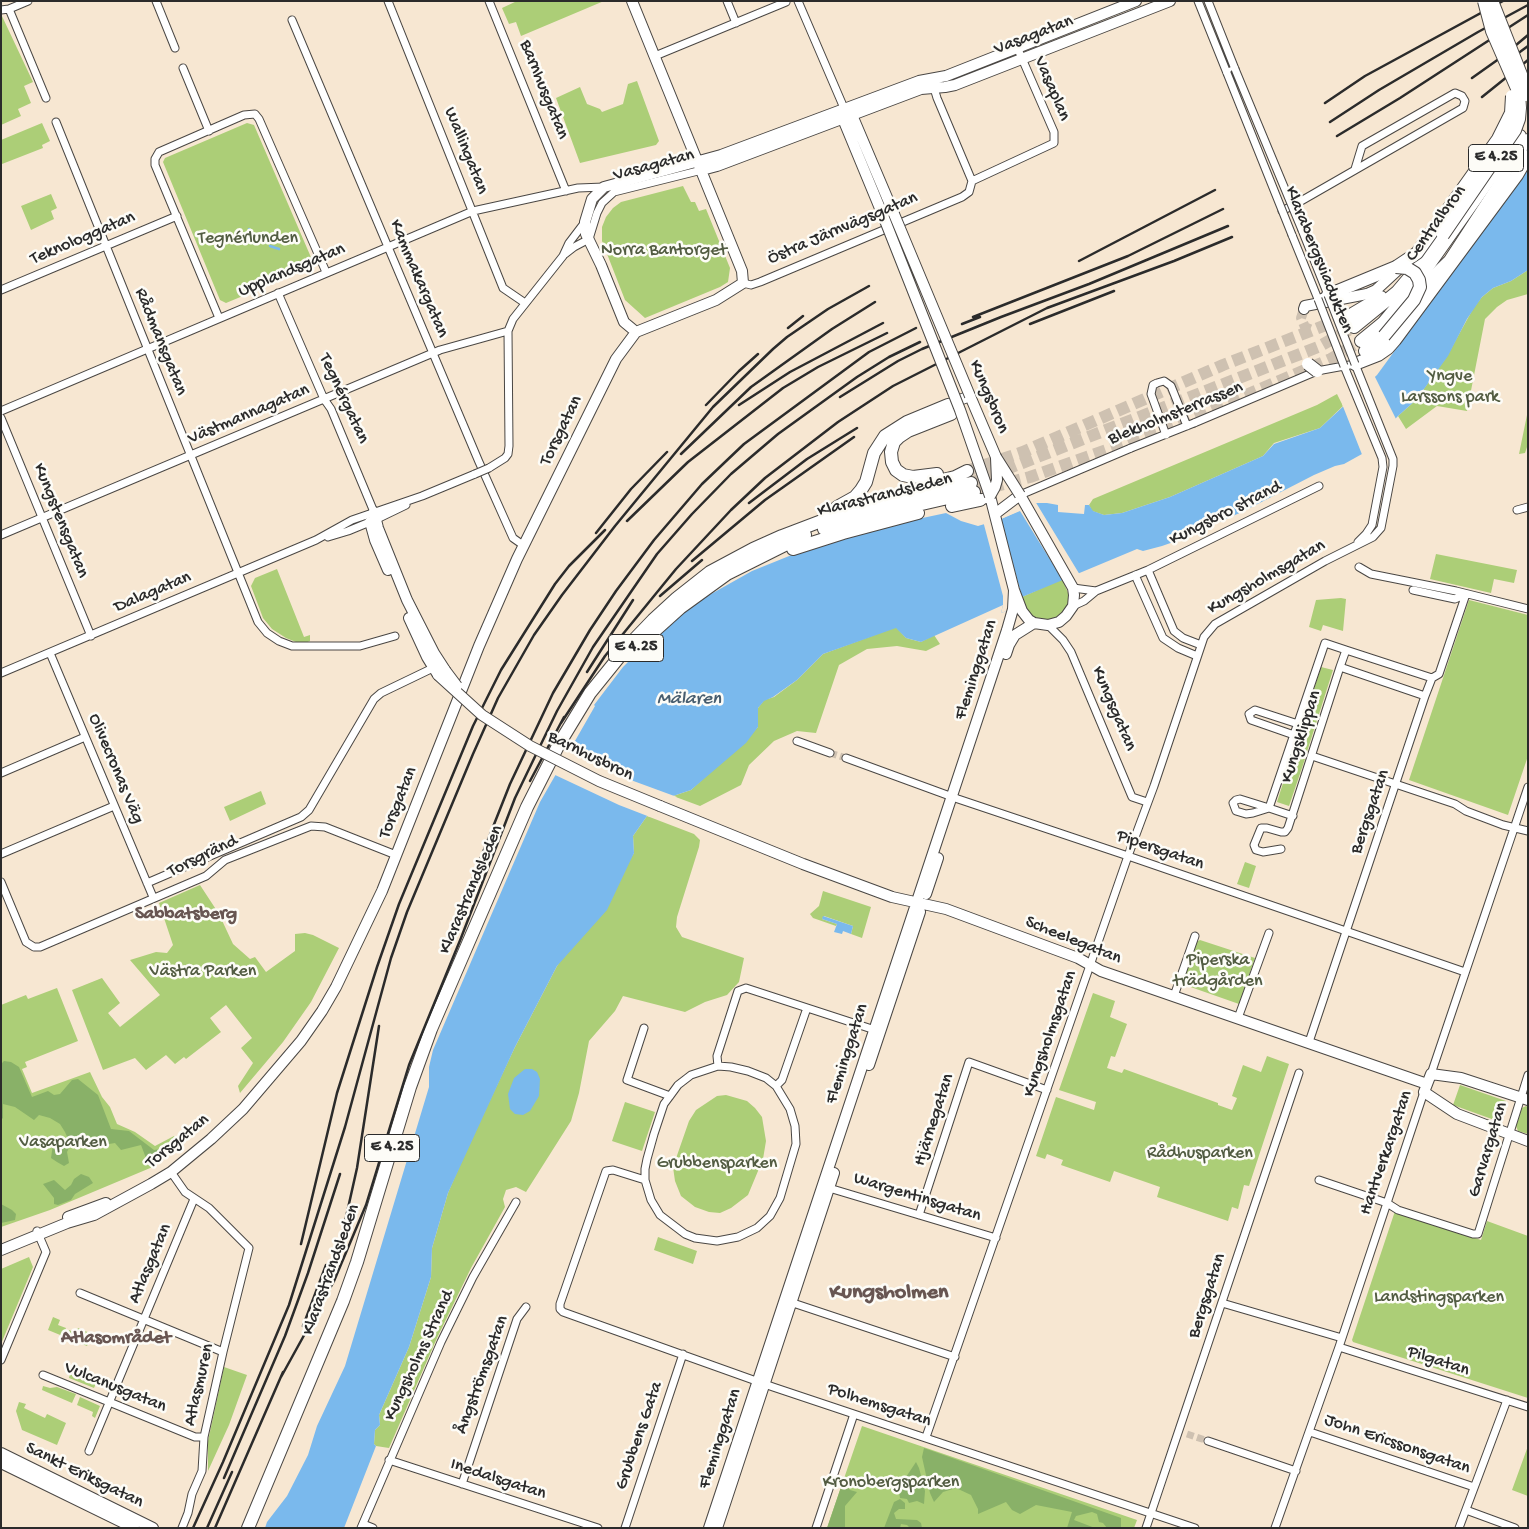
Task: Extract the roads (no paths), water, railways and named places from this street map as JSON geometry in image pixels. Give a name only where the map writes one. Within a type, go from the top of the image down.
[{"type":"highway","points":[[1475,1],[1481,16],[1492,31]]},
{"type":"highway","name":"Centralbron","points":[[1383,323],[1414,286],[1515,130],[1519,119],[1519,93],[1492,31],[1484,1]]},
{"type":"highway","name":"Centralbron","points":[[1445,239],[1515,146],[1525,125],[1527,114],[1526,92],[1492,1]]},
{"type":"highway","points":[[1512,54],[1528,82]]},
{"type":"highway","points":[[1323,298],[1396,267],[1417,253],[1498,140],[1511,113],[1510,73]]},
{"type":"highway","points":[[1350,365],[1378,355],[1388,348],[1517,175],[1528,156]]},
{"type":"highway","name":"E 4.25","points":[[1351,322],[1397,292],[1445,239]]},
{"type":"highway","name":"E 4.25","points":[[1383,323],[1363,346],[1374,346],[1418,294],[1419,280],[1415,273],[1407,268],[1396,267]]},
{"type":"highway","points":[[954,408],[900,436],[894,442],[891,452],[892,462],[896,470],[904,475],[913,477],[927,477],[953,471],[976,488]]},
{"type":"highway","points":[[838,507],[855,497],[866,482],[874,454],[886,436],[907,422],[954,408]]},
{"type":"highway","points":[[710,572],[735,553],[765,535],[781,527],[838,507],[955,477],[976,488]]},
{"type":"highway","points":[[759,557],[781,553],[884,522],[976,488]]},
{"type":"highway","name":"Klarastrandsleden","points":[[252,1528],[328,1350],[362,1264],[405,1117],[436,1031],[528,818],[549,774],[577,723],[632,651],[687,603],[727,574],[807,534],[848,521],[976,488]]},
{"type":"highway","name":"Klarastrandsleden","points":[[248,1528],[343,1300],[357,1262],[410,1087],[432,1029],[544,771],[590,694],[628,646],[677,598],[710,572],[753,549],[845,512],[976,488]]},
{"type":"main road","points":[[632,1],[700,166],[708,192],[742,271],[743,283]]},
{"type":"main road","name":"Vasagatan","points":[[700,166],[721,155],[844,108],[919,80],[946,76],[1120,4],[1136,1]]},
{"type":"main road","name":"Vasagatan","points":[[584,222],[592,199],[604,187],[700,166],[716,166],[921,89],[956,85],[1170,1]]},
{"type":"main road","points":[[934,88],[946,76]]},
{"type":"main road","points":[[1304,310],[1305,306],[1347,299],[1376,290],[1413,255],[1528,89]]},
{"type":"main road","points":[[844,108],[847,117]]},
{"type":"main road","points":[[1499,129],[1528,111]]},
{"type":"main road","name":"Kungsbron","points":[[847,117],[894,214],[996,456],[1072,586]]},
{"type":"main road","name":"Kungsbron","points":[[847,117],[884,218],[925,320],[954,408],[976,488],[995,514],[1017,608]]},
{"type":"main road","points":[[1383,323],[1448,260],[1528,138]]},
{"type":"main road","points":[[584,222],[586,234],[601,264],[624,322],[636,332]]},
{"type":"main road","name":"Östra Järnvägsgatan","points":[[636,332],[716,300],[743,283]]},
{"type":"main road","points":[[1347,299],[1351,322]]},
{"type":"main road","points":[[925,320],[937,315]]},
{"type":"main road","name":"Torsgatan","points":[[618,355],[624,322]]},
{"type":"main road","name":"Torsgatan","points":[[1,1250],[91,1208],[124,1198],[171,1172],[211,1139],[243,1109],[284,1062],[311,1027],[347,965],[382,891],[479,646],[523,545],[618,355],[636,332]]},
{"type":"main road","points":[[954,408],[972,401]]},
{"type":"main road","points":[[976,488],[995,487],[997,480],[996,456]]},
{"type":"main road","points":[[995,514],[1020,495]]},
{"type":"main road","name":"Tegnérgatan","points":[[372,517],[439,669]]},
{"type":"main road","name":"Tegnérgatan","points":[[372,517],[375,540],[439,669]]},
{"type":"main road","points":[[1017,608],[1034,623],[1048,625],[1063,619],[1073,606],[1074,595],[1072,586]]},
{"type":"main road","name":"Fleminggatan","points":[[955,798],[1017,608]]},
{"type":"main road","name":"Fleminggatan","points":[[709,1528],[761,1382],[919,903],[1009,644],[1015,635],[1034,623]]},
{"type":"main road","name":"Barnhusbron","points":[[439,669],[467,702],[497,726],[565,764],[634,796],[708,824]]},
{"type":"main road","name":"Scheelegatan","points":[[708,824],[812,867],[892,897],[937,906],[955,912],[1078,958],[1101,971],[1427,1084]]},
{"type":"main road","name":"Fleminggatan","points":[[788,1301],[830,1188],[877,1031]]},
{"type":"main road","points":[[1427,1084],[1460,1078],[1524,1099]]},
{"type":"main road","points":[[1427,1084],[1457,1114],[1528,1141]]},
{"type":"main road","name":"Torsgatan","points":[[1,1244],[38,1232]]},
{"type":"main road","name":"Fleminggatan","points":[[717,1528],[761,1382]]},
{"type":"main road","name":"Sankt Eriksgatan","points":[[1,1453],[153,1528]]},
{"type":"main road","name":"Sankt Eriksgatan","points":[[1,1463],[134,1528]]},
{"type":"street","points":[[28,1],[5,10],[46,98]]},
{"type":"street","points":[[156,1],[175,48]]},
{"type":"street","name":"Wallingatan","points":[[388,1],[503,288],[524,304]]},
{"type":"street","name":"Barnhusgatan","points":[[489,1],[566,191]]},
{"type":"street","points":[[727,1],[736,23]]},
{"type":"street","points":[[798,1],[844,108]]},
{"type":"street","name":"Klarabergsviadukten","points":[[1198,1],[1282,211],[1323,298],[1350,365],[1390,452],[1393,466],[1382,528]]},
{"type":"street","name":"Klarabergsviadukten","points":[[1208,1],[1292,206],[1323,298],[1350,365],[1382,458],[1382,475],[1372,525]]},
{"type":"street","points":[[655,56],[786,2]]},
{"type":"street","points":[[1120,4],[1126,18]]},
{"type":"street","name":"Kammakargatan","points":[[292,20],[513,538],[523,545]]},
{"type":"street","name":"Vasaplan","points":[[1017,47],[1054,132],[1054,143]]},
{"type":"street","points":[[183,68],[208,131]]},
{"type":"street","points":[[1227,73],[1235,69]]},
{"type":"street","points":[[934,88],[972,181]]},
{"type":"street","points":[[1282,211],[1463,108],[1465,101],[1462,96],[1455,93],[1362,146],[1355,169]]},
{"type":"street","points":[[219,318],[155,165],[156,156],[159,152],[244,115],[255,114],[259,119],[326,272]]},
{"type":"street","name":"Rådmansgatan","points":[[56,122],[146,349],[258,622],[267,634],[292,646],[360,646],[395,636]]},
{"type":"street","name":"Östra Järnvägsgatan","points":[[743,283],[751,285],[760,282],[962,196],[969,192],[972,181],[1054,143]]},
{"type":"street","points":[[1258,151],[1267,147]]},
{"type":"street","name":"Vasagatan","points":[[589,239],[599,208],[606,197],[614,192],[700,166]]},
{"type":"street","name":"Upplandsgatan","points":[[1,411],[473,210],[585,187],[604,187]]},
{"type":"street","name":"Teknologgatan","points":[[1,290],[177,216]]},
{"type":"street","points":[[563,256],[584,222]]},
{"type":"street","points":[[508,331],[513,319],[524,304],[563,256],[574,247],[589,239]]},
{"type":"street","name":"Tegnérgatan","points":[[278,293],[324,399],[331,409],[372,517]]},
{"type":"street","name":"Västmannagatan","points":[[1,535],[433,353],[508,331]]},
{"type":"street","name":"Dalagatan","points":[[316,540],[348,531],[372,517],[502,462],[508,454],[509,438],[508,331]]},
{"type":"street","name":"Blekholmsterrassen","points":[[1020,495],[1187,426],[1313,367],[1350,365]]},
{"type":"street","points":[[1166,435],[1151,398],[1151,390],[1157,383],[1164,381],[1172,386],[1187,426]]},
{"type":"street","name":"Kungstensgatan","points":[[1,418],[91,636]]},
{"type":"street","name":"Kungsbro strand","points":[[1073,606],[1084,601],[1096,591],[1148,570],[1319,486]]},
{"type":"street","points":[[1517,510],[1528,507]]},
{"type":"street","name":"Dalagatan","points":[[1,673],[316,540],[352,520],[372,517]]},
{"type":"street","name":"Kungsholmsgatan","points":[[1354,545],[1366,534],[1372,525]]},
{"type":"street","name":"Kungsholmsgatan","points":[[926,1437],[1154,786],[1204,637],[1215,624],[1354,545],[1373,537],[1382,528]]},
{"type":"street","points":[[1359,567],[1371,574],[1403,581],[1408,580],[1528,609]]},
{"type":"street","points":[[1148,570],[1174,632],[1200,645]]},
{"type":"street","points":[[1135,575],[1163,638],[1178,648],[1197,656]]},
{"type":"street","points":[[1072,586],[1096,591]]},
{"type":"street","points":[[1413,590],[1454,599],[1466,594]]},
{"type":"street","name":"Bergsgatan","points":[[1309,1042],[1425,696],[1432,678],[1439,674],[1466,594]]},
{"type":"street","name":"Kungsgatan","points":[[1048,625],[1063,640],[1071,652],[1132,797],[1147,802]]},
{"type":"street","points":[[1163,638],[1174,632]]},
{"type":"street","name":"Kungsklippan","points":[[1281,849],[1263,852],[1256,850],[1254,845],[1261,828],[1285,832],[1293,816],[1346,650],[1325,643],[1269,808],[1293,816]]},
{"type":"street","points":[[1346,650],[1432,678]]},
{"type":"street","name":"Olivecronas Väg","points":[[50,653],[153,897]]},
{"type":"street","points":[[1340,667],[1425,696]]},
{"type":"street","points":[[146,883],[300,817],[309,810],[374,699],[381,693],[439,669]]},
{"type":"street","name":"Kungsklippan","points":[[1294,736],[1251,720],[1249,714],[1255,710],[1298,724]]},
{"type":"street","points":[[1,773],[85,737]]},
{"type":"street","points":[[797,741],[830,752]]},
{"type":"street","points":[[1312,756],[1455,804],[1466,811],[1503,825],[1528,830]]},
{"type":"street","name":"Pipersgatan","points":[[846,758],[955,798],[1347,930],[1465,972]]},
{"type":"street","name":"Hantverkargatan","points":[[1275,1528],[1310,1432],[1528,787]]},
{"type":"street","points":[[1,854],[114,806]]},
{"type":"street","name":"Torsgränd","points":[[1,882],[26,942],[34,947],[47,944],[153,897],[206,876],[225,860],[311,826],[325,826],[396,855]]},
{"type":"street","points":[[1238,1018],[1269,933]]},
{"type":"street","points":[[1174,996],[1195,936]]},
{"type":"street","points":[[718,1066],[717,1056],[738,991],[746,988],[877,1031]]},
{"type":"street","points":[[776,1086],[782,1080],[807,1008]]},
{"type":"street","points":[[644,1028],[627,1080],[670,1096]]},
{"type":"street","name":"Hjärnegatan","points":[[919,1215],[969,1062],[1047,1090]]},
{"type":"street","points":[[718,1066],[748,1071],[766,1078],[776,1086],[790,1109],[795,1126],[796,1144],[780,1198],[770,1216],[757,1228],[738,1238],[717,1241],[700,1239],[685,1234],[660,1215],[651,1200],[645,1180],[646,1159],[664,1104],[678,1085],[691,1075],[718,1066]]},
{"type":"street","name":"Bergsgatan","points":[[1146,1528],[1299,1073]]},
{"type":"street","name":"Garvargatan","points":[[1387,1204],[1398,1210],[1478,1234],[1509,1134],[1524,1099],[1528,1075]]},
{"type":"street","name":"Polhemsgatan","points":[[645,1180],[613,1170],[606,1171],[560,1304],[563,1312],[854,1414],[1195,1528]]},
{"type":"street","points":[[171,1172],[185,1192],[194,1199]]},
{"type":"street","points":[[1319,1180],[1387,1204]]},
{"type":"street","name":"Wargentinsgatan","points":[[830,1188],[996,1238]]},
{"type":"street","name":"Atlasmuren","points":[[182,1528],[192,1494],[202,1471],[204,1437],[249,1248],[209,1208],[194,1199]]},
{"type":"street","name":"Atlasgatan","points":[[89,1451],[194,1199]]},
{"type":"street","name":"Kungsholms Strand","points":[[362,1526],[440,1342],[473,1277],[516,1202]]},
{"type":"street","points":[[1,1360],[46,1252],[38,1232]]},
{"type":"street","points":[[80,1293],[223,1352]]},
{"type":"street","points":[[788,1301],[955,1357]]},
{"type":"street","points":[[1222,1303],[1342,1338]]},
{"type":"street","name":"Ångströmsgatan","points":[[462,1484],[516,1319],[526,1307]]},
{"type":"street","name":"Pilgatan","points":[[1339,1347],[1528,1407]]},
{"type":"street","name":"Grubbens Gata","points":[[625,1528],[684,1354]]},
{"type":"street","name":"Vulcanusgatan","points":[[42,1375],[194,1437],[204,1437]]},
{"type":"street","points":[[1459,1528],[1507,1400]]},
{"type":"street","points":[[816,1528],[854,1414]]},
{"type":"street","points":[[1179,1432],[1187,1434]]},
{"type":"street","name":"John Ericssonsgatan","points":[[1310,1432],[1474,1487]]},
{"type":"street","points":[[1208,1441],[1296,1471]]},
{"type":"street","name":"Inedalsgatan","points":[[389,1460],[598,1528]]},
{"type":"street","points":[[1466,1510],[1515,1528]]},
{"type":"street","points":[[362,1526],[373,1528]]},
{"type":"water","name":"Mälaren","points":[[1528,168],[1528,270],[1511,281],[1493,288],[1482,297],[1467,319],[1448,356],[1416,400],[1362,454],[1179,540],[1143,551],[1137,549],[1022,597],[1024,605],[1001,613],[1003,605],[921,642],[906,638],[896,628],[823,654],[797,680],[764,701],[758,708],[758,727],[746,743],[691,790],[673,796],[647,816],[633,836],[634,853],[607,910],[557,966],[515,1047],[448,1193],[432,1248],[431,1277],[409,1347],[379,1415],[380,1425],[375,1430],[374,1444],[376,1446],[344,1528],[265,1528],[267,1522],[287,1496],[308,1455],[317,1426],[345,1366],[429,1087],[429,1067],[433,1050],[540,802],[594,705],[623,667],[675,619],[704,598],[752,571],[809,548],[946,513],[961,521],[978,526],[1001,519],[1036,503],[1058,505],[1058,512],[1084,514],[1085,505],[1089,505],[1093,511],[1104,515],[1122,513],[1170,497],[1263,456],[1274,444],[1320,428],[1377,375]]},
{"type":"water","points":[[823,916],[853,926],[851,934],[843,931],[842,934],[834,932],[837,924],[822,919]]},
{"type":"water","points":[[525,1069],[532,1069],[537,1072],[540,1079],[539,1096],[530,1111],[523,1115],[515,1114],[510,1109],[508,1094],[514,1078]]},
{"type":"waterway","points":[[249,229],[253,237],[251,240],[253,243],[259,242]]},
{"type":"waterway","points":[[270,246],[279,249]]},
{"type":"tunnel","points":[[1304,309],[1301,318],[1305,327],[1312,330]]},
{"type":"tunnel","points":[[967,471],[1023,452],[1223,365],[1349,316]]},
{"type":"tunnel","points":[[971,483],[1318,347],[1354,327]]},
{"type":"tunnel","points":[[974,492],[1030,477],[1164,430],[1331,359],[1361,341]]},
{"type":"tunnel","points":[[830,753],[846,758]]},
{"type":"tunnel","points":[[1187,1434],[1208,1441]]},
{"type":"railway","points":[[1325,103],[1365,76],[1503,1]]},
{"type":"railway","points":[[1330,122],[1379,90],[1528,5]]},
{"type":"railway","points":[[1337,136],[1400,98],[1528,15]]},
{"type":"railway","points":[[1472,78],[1528,35]]},
{"type":"railway","points":[[1509,60],[1528,46]]},
{"type":"railway","points":[[1482,97],[1528,60]]},
{"type":"railway","points":[[1079,261],[1215,190]]},
{"type":"railway","points":[[973,317],[1128,256],[1223,209]]},
{"type":"railway","points":[[840,397],[898,361],[922,349],[1089,284],[1228,226]]},
{"type":"railway","points":[[561,723],[605,656],[676,569],[731,510],[765,478],[838,422],[893,386],[1047,308],[1174,261],[1232,237]]},
{"type":"railway","points":[[193,1528],[289,1305],[345,1127],[391,958],[407,912],[498,698],[534,635],[562,595],[615,526],[713,407],[787,337],[828,309],[869,286]]},
{"type":"railway","points":[[1030,324],[1114,291]]},
{"type":"railway","points":[[681,454],[751,387],[832,329],[875,302]]},
{"type":"railway","points":[[788,328],[803,316]]},
{"type":"railway","points":[[962,324],[980,317]]},
{"type":"railway","points":[[739,405],[790,372],[883,323]]},
{"type":"railway","points":[[451,933],[510,784],[553,693],[590,630],[654,540],[702,484],[744,444],[869,352],[916,328]]},
{"type":"railway","points":[[627,521],[688,462],[783,388],[818,367],[887,333]]},
{"type":"railway","points":[[281,1377],[334,1281],[366,1205],[409,1065],[515,798],[557,711],[593,647],[657,554],[731,474],[778,434],[857,377],[889,357],[920,342]]},
{"type":"railway","points":[[706,405],[758,354]]},
{"type":"railway","points":[[749,503],[807,459],[857,428]]},
{"type":"railway","points":[[692,561],[765,500],[854,437]]},
{"type":"railway","points":[[596,533],[631,489],[667,452]]},
{"type":"railway","points":[[301,1244],[337,1093],[377,967],[399,904],[473,726],[501,670],[555,584],[569,566],[605,530]]},
{"type":"railway","points":[[660,596],[702,560]]},
{"type":"railway","points":[[587,672],[633,600]]},
{"type":"railway","points":[[530,781],[564,717]]},
{"type":"railway","points":[[329,1278],[344,1226],[357,1168],[379,1026]]},
{"type":"railway","points":[[224,1478],[285,1336],[308,1273],[340,1174]]},
{"type":"railway","points":[[303,1326],[326,1265]]},
{"type":"railway","points":[[215,1528],[283,1372]]},
{"type":"railway","points":[[207,1528],[232,1472]]},
{"type":"district","name":"Sabbatsberg","points":[[186,915]]},
{"type":"district","name":"Kungsholmen","points":[[889,1294]]},
{"type":"district","name":"Atlasområdet","points":[[116,1339]]},
{"type":"park label","name":"Tegnérlunden","points":[[248,239]]},
{"type":"park label","name":"Norra Bantorget","points":[[664,251]]},
{"type":"park label","name":"Yngve Larssons park","points":[[1450,387]]},
{"type":"park label","name":"Piperska trädgården","points":[[1218,971]]},
{"type":"park label","name":"Västra Parken","points":[[203,972]]},
{"type":"park label","name":"Vasaparken","points":[[63,1143]]},
{"type":"park label","name":"Rådhusparken","points":[[1200,1154]]},
{"type":"park label","name":"Grubbensparken","points":[[717,1164]]},
{"type":"park label","name":"Landstingsparken","points":[[1439,1298]]},
{"type":"park label","name":"Kronobergsparken","points":[[891,1483]]}]
